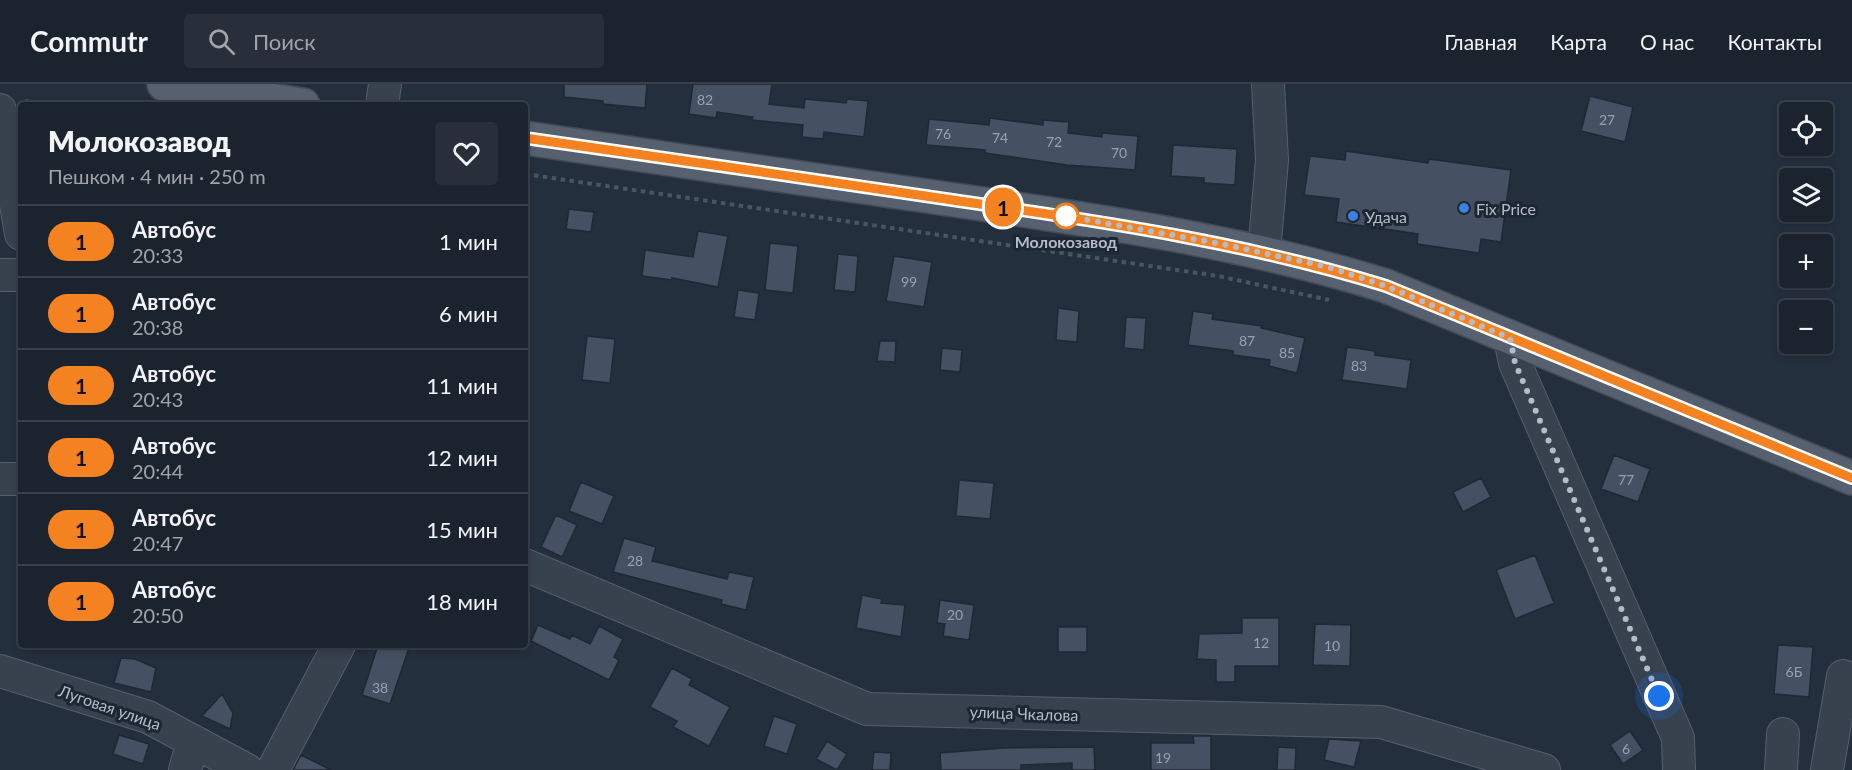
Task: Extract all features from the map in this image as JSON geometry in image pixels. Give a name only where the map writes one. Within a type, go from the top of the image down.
[{"type":"main road","points":[[165,84],[283,102]]},
{"type":"main road","points":[[528,138],[1114,223],[1328,267],[1386,286],[1852,478]]},
{"type":"street","points":[[382,102],[385,84]]},
{"type":"street","points":[[1264,253],[1272,160],[1268,84]]},
{"type":"street","points":[[0,110],[18,216]]},
{"type":"street","points":[[0,275],[18,275]]},
{"type":"street","points":[[1510,338],[1515,363],[1678,738],[1678,770]]},
{"type":"street","points":[[0,479],[18,479]]},
{"type":"street","name":"улица Чкалова","points":[[528,566],[867,709],[1381,722],[1544,770]]},
{"type":"street","points":[[273,770],[337,648]]},
{"type":"street","name":"Луговая улица","points":[[0,670],[148,717],[189,755],[248,770]]},
{"type":"street","points":[[1827,770],[1843,676]]},
{"type":"street","points":[[1781,770],[1783,734]]},
{"type":"path","points":[[528,174],[1218,276],[1338,302]]},
{"type":"building","points":[[564,84],[647,84],[645,108],[564,97]]},
{"type":"building","points":[[693,84],[772,84],[769,104],[804,108],[805,99],[846,103],[847,99],[868,101],[864,137],[824,132],[823,139],[802,137],[803,125],[752,120],[753,117],[717,112],[716,118],[689,114]]},
{"type":"building","points":[[1590,96],[1633,107],[1625,142],[1581,131]]},
{"type":"building","points":[[990,118],[1043,125],[1043,120],[1069,122],[1068,133],[1102,137],[1102,133],[1138,136],[1135,170],[1067,165],[985,153],[985,150],[926,145],[929,119],[989,125]]},
{"type":"building","points":[[1173,145],[1237,149],[1235,185],[1204,183],[1204,178],[1171,176]]},
{"type":"building","points":[[1346,151],[1428,163],[1429,159],[1511,170],[1501,242],[1481,239],[1479,253],[1417,244],[1418,234],[1336,222],[1339,199],[1304,195],[1310,156],[1345,160]]},
{"type":"building","points":[[569,209],[594,212],[591,232],[566,229]]},
{"type":"building","points":[[698,231],[728,236],[718,287],[672,278],[672,280],[642,276],[645,250],[693,257]]},
{"type":"building","points":[[770,243],[798,246],[793,293],[765,290]]},
{"type":"building","points":[[838,254],[858,256],[855,292],[834,290]]},
{"type":"building","points":[[894,256],[932,262],[924,307],[886,301]]},
{"type":"building","points":[[738,290],[759,293],[755,320],[734,317]]},
{"type":"building","points":[[1058,308],[1079,311],[1077,342],[1056,340]]},
{"type":"building","points":[[1193,311],[1213,314],[1212,319],[1262,326],[1261,328],[1305,338],[1297,373],[1269,366],[1270,360],[1233,355],[1233,351],[1188,345]]},
{"type":"building","points":[[1126,317],[1146,318],[1144,350],[1124,348]]},
{"type":"building","points":[[587,336],[615,339],[610,383],[582,380]]},
{"type":"building","points":[[880,341],[896,341],[895,362],[877,361]]},
{"type":"building","points":[[1347,347],[1375,351],[1375,355],[1411,360],[1407,389],[1342,380]]},
{"type":"building","points":[[942,348],[962,350],[960,372],[940,370]]},
{"type":"building","points":[[1614,455],[1650,469],[1638,502],[1601,489]]},
{"type":"building","points":[[1481,478],[1491,497],[1463,512],[1453,492]]},
{"type":"building","points":[[959,480],[994,483],[990,519],[956,516]]},
{"type":"building","points":[[581,482],[614,496],[602,524],[569,511]]},
{"type":"building","points":[[556,515],[577,525],[562,557],[541,547]]},
{"type":"building","points":[[624,538],[656,547],[652,561],[727,579],[729,572],[754,577],[746,610],[721,604],[722,600],[613,572]]},
{"type":"building","points":[[1535,555],[1554,603],[1515,619],[1496,570]]},
{"type":"building","points":[[862,595],[882,599],[881,603],[905,605],[901,637],[856,628]]},
{"type":"building","points":[[940,600],[974,605],[969,640],[943,636],[945,624],[937,623]]},
{"type":"building","points":[[1242,618],[1279,618],[1279,666],[1235,666],[1235,682],[1216,682],[1216,660],[1197,659],[1199,634],[1242,633]]},
{"type":"building","points":[[1315,624],[1351,625],[1350,666],[1313,665]]},
{"type":"building","points":[[538,625],[570,639],[572,635],[590,644],[599,626],[623,639],[614,657],[619,660],[609,680],[531,641]]},
{"type":"building","points":[[1058,627],[1087,627],[1087,652],[1058,652]]},
{"type":"building","points":[[1778,645],[1813,647],[1809,697],[1774,694]]},
{"type":"building","points":[[377,648],[409,648],[390,704],[362,695]]},
{"type":"building","points":[[121,658],[135,659],[156,668],[151,692],[114,683]]},
{"type":"building","points":[[672,668],[692,679],[689,685],[730,707],[709,746],[673,727],[677,721],[650,707]]},
{"type":"building","points":[[222,694],[233,713],[230,729],[202,716]]},
{"type":"building","points":[[774,716],[797,724],[787,754],[764,746]]},
{"type":"building","points":[[1630,731],[1643,750],[1623,764],[1610,745]]},
{"type":"building","points":[[119,735],[149,744],[143,764],[113,754]]},
{"type":"building","points":[[1193,736],[1211,736],[1211,770],[1151,770],[1151,743],[1194,743]]},
{"type":"building","points":[[1329,739],[1361,741],[1354,767],[1324,760]]},
{"type":"building","points":[[827,741],[847,754],[837,770],[816,759]]},
{"type":"building","points":[[1094,747],[1095,770],[1072,770],[1072,763],[1021,765],[1021,770],[941,770],[940,753],[1003,748]]},
{"type":"building","points":[[1278,747],[1296,748],[1295,770],[1277,770]]},
{"type":"building","points":[[874,752],[891,753],[890,770],[872,770]]},
{"type":"building","points":[[301,755],[331,770],[293,770]]},
{"type":"bus line","name":"1","points":[[528,138],[1114,223],[1328,267],[1386,286],[1852,478]]},
{"type":"place","name":"Fix Price","points":[[1464,208]]},
{"type":"place","name":"Молокозавод","points":[[1066,216]]},
{"type":"place","name":"Удача","points":[[1353,216]]},
{"type":"route","points":[[1066,216],[1222,244],[1328,267],[1386,286],[1510,338],[1515,363],[1659,696]]}]
